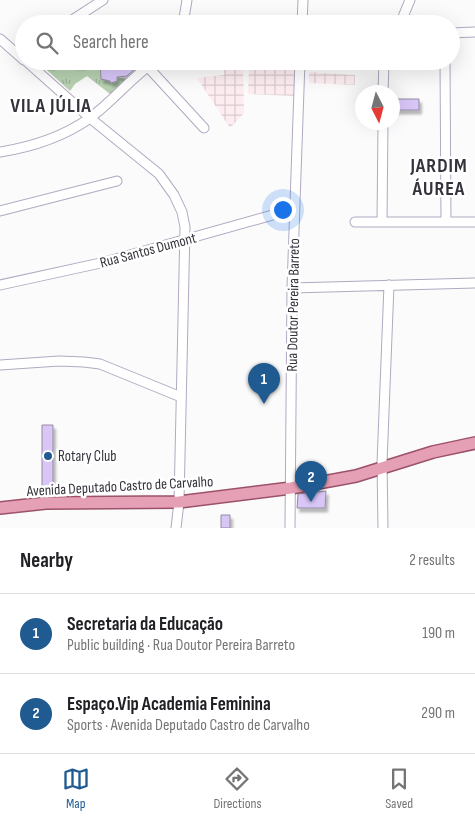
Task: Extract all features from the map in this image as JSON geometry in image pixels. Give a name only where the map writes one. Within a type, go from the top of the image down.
[{"type":"main road","name":"Avenida Deputado Castro de Carvalho","points":[[0,508],[46,503],[179,502],[291,488],[356,476],[434,452],[475,443]]},
{"type":"street","points":[[80,15],[102,0]]},
{"type":"street","points":[[184,15],[187,0]]},
{"type":"street","points":[[302,15],[303,0]]},
{"type":"street","points":[[404,15],[410,0]]},
{"type":"street","points":[[460,33],[475,32]]},
{"type":"street","points":[[0,39],[15,51]]},
{"type":"street","points":[[37,70],[90,118],[159,174],[182,212],[186,227],[179,502],[176,528]]},
{"type":"street","points":[[0,152],[56,137],[90,118],[144,70]]},
{"type":"street","points":[[156,70],[204,128]]},
{"type":"street","name":"Rua Doutor Pereira Barreto","points":[[290,528],[292,288],[300,70]]},
{"type":"street","points":[[383,85],[384,70]]},
{"type":"street","points":[[445,70],[446,222]]},
{"type":"street","points":[[382,222],[383,130]]},
{"type":"street","points":[[0,211],[117,181]]},
{"type":"street","name":"Rua Santos Dumont","points":[[0,285],[97,264],[294,209]]},
{"type":"street","points":[[355,222],[475,222]]},
{"type":"street","points":[[292,288],[475,284]]},
{"type":"street","points":[[383,528],[382,469],[389,285]]},
{"type":"street","points":[[0,365],[59,361],[100,364],[181,396]]},
{"type":"shaded area","points":[[224,70],[243,70],[244,113],[230,128],[197,78],[224,75]]},
{"type":"shaded area","points":[[249,70],[296,70],[295,96],[248,94]]},
{"type":"shaded area","points":[[309,72],[355,75],[355,85],[309,83]]},
{"type":"green space","points":[[47,70],[100,70],[101,79],[110,79],[111,83],[117,81],[117,77],[127,79],[110,94],[87,76],[75,84],[70,91]]},
{"type":"building","points":[[100,70],[133,70],[127,76],[117,77],[117,81],[111,83],[101,79]]},
{"type":"building","points":[[400,99],[419,99],[419,110],[400,110]]},
{"type":"building","name":"Rotary Club","points":[[42,425],[53,425],[53,489],[42,489]]},
{"type":"building","points":[[326,491],[325,508],[297,508],[298,494]]},
{"type":"building","points":[[221,515],[230,515],[230,528],[221,528]]},
{"type":"place","name":"Secretaria da Educação","points":[[264,404]]},
{"type":"place","name":"Rotary Club","points":[[48,456]]},
{"type":"place","name":"Espaço.Vip Academia Feminina","points":[[311,502]]},
{"type":"district","name":"VILA JÚLIA","points":[[51,105]]},
{"type":"district","name":"JARDIM ÁUREA","points":[[439,176]]}]
